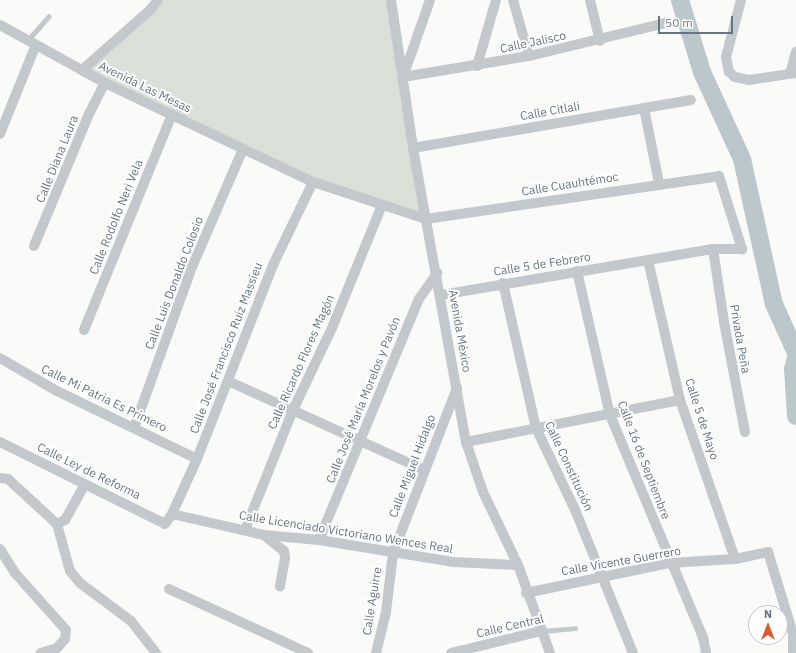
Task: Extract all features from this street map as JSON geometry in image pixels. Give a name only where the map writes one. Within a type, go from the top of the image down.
[{"type":"street","points":[[82,70],[150,10],[158,0]]},
{"type":"street","name":"Avenida México","points":[[391,0],[413,148],[437,273],[466,442],[482,492],[518,565],[526,593],[550,653]]},
{"type":"street","points":[[403,77],[430,0]]},
{"type":"street","points":[[477,66],[496,0]]},
{"type":"street","points":[[514,0],[529,56]]},
{"type":"street","points":[[590,0],[600,41]]},
{"type":"street","points":[[741,0],[726,57],[729,72],[735,77],[749,80],[793,74],[796,52]]},
{"type":"street","name":"Calle Jalisco","points":[[403,77],[477,66],[529,56],[600,41],[665,23]]},
{"type":"street","name":"Avenida Las Mesas","points":[[1,28],[82,70],[105,84],[172,114],[243,150],[313,182],[382,205]]},
{"type":"street","points":[[0,134],[31,44]]},
{"type":"street","name":"Calle Diana Laura","points":[[34,246],[89,114],[105,84]]},
{"type":"street","name":"Calle Citlali","points":[[413,148],[691,100]]},
{"type":"street","points":[[644,108],[659,183]]},
{"type":"street","name":"Calle Rodolfo Neri Vela","points":[[84,330],[172,114]]},
{"type":"street","name":"Calle Luis Donaldo Colosio","points":[[134,428],[192,266],[243,150]]},
{"type":"street","name":"Calle Cuauhtémoc","points":[[426,219],[659,183],[719,176]]},
{"type":"street","name":"Calle 5 de Febrero","points":[[440,295],[503,283],[713,249],[742,249],[719,176]]},
{"type":"street","name":"Calle José Francisco Ruiz Massieu","points":[[165,524],[172,514],[197,459],[273,265],[313,182]]},
{"type":"street","points":[[382,205],[426,219]]},
{"type":"street","name":"Calle Ricardo Flores Magón","points":[[245,530],[292,410],[332,328],[382,205]]},
{"type":"street","name":"Privada Peña","points":[[713,249],[724,322],[745,432]]},
{"type":"street","name":"Calle 5 de Mayo","points":[[648,260],[680,400],[735,559]]},
{"type":"street","name":"Calle 16 de Septiembre","points":[[577,271],[610,415],[670,563],[702,637],[706,653]]},
{"type":"street","name":"Calle José María Morelos y Pavón","points":[[319,540],[419,299],[437,273]]},
{"type":"street","name":"Calle Constitución","points":[[503,283],[536,428],[576,512],[633,653]]},
{"type":"street","name":"Calle Mi Patria Es Primero","points":[[0,358],[56,390],[197,459]]},
{"type":"street","points":[[228,381],[424,470]]},
{"type":"street","name":"Calle Miguel Hidalgo","points":[[393,553],[456,388]]},
{"type":"street","points":[[466,442],[610,415],[680,400]]},
{"type":"street","name":"Calle Ley de Reforma","points":[[0,442],[85,484],[90,484],[165,524]]},
{"type":"street","points":[[0,478],[8,479],[57,524],[70,571],[80,583],[131,621],[156,653]]},
{"type":"street","points":[[57,524],[65,520],[85,484]]},
{"type":"street","name":"Calle Licenciado Victoriano Wences Real","points":[[172,514],[264,535],[319,540],[454,562],[518,565]]},
{"type":"street","points":[[264,535],[284,551],[285,558],[280,587]]},
{"type":"street","points":[[0,549],[15,573],[66,630],[65,638],[57,648],[41,653]]},
{"type":"street","name":"Calle Vicente Guerrero","points":[[526,593],[670,563],[735,559],[768,552],[793,634],[793,653]]},
{"type":"street","name":"Calle Aguirre","points":[[376,653],[386,612],[393,553]]},
{"type":"street","points":[[169,589],[308,653]]},
{"type":"street","name":"Calle Central","points":[[451,653],[541,631]]},
{"type":"lane","points":[[31,44],[49,16]]},
{"type":"lane","name":"Calle Central","points":[[541,631],[575,628]]},
{"type":"shaded area","points":[[158,0],[391,0],[426,219],[313,182],[82,70]]},
{"type":"waterway","points":[[680,0],[702,72],[742,159],[774,304],[796,353]]},
{"type":"waterway","points":[[796,358],[793,369],[796,416]]}]
